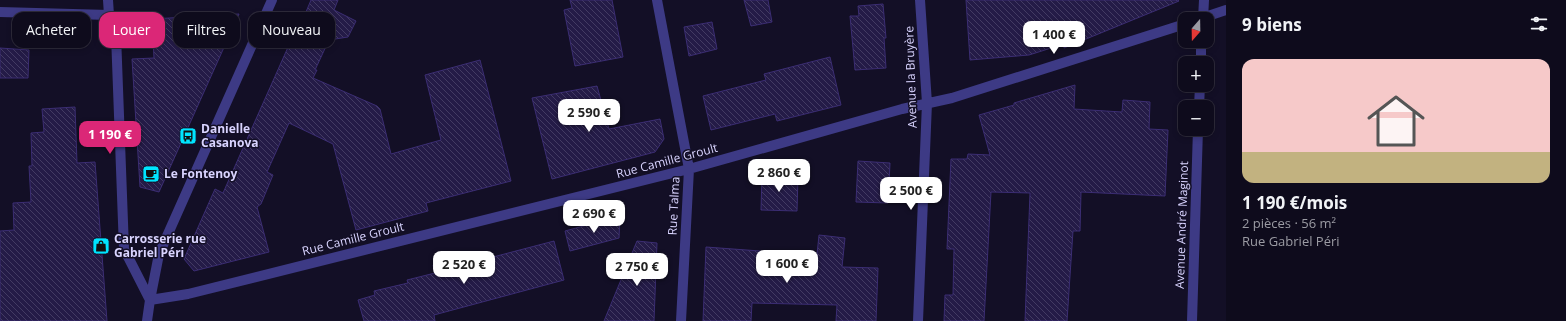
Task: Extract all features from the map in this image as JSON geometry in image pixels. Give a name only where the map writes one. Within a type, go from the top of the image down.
[{"type":"street","points":[[108,0],[109,12]]},
{"type":"street","points":[[148,321],[150,300],[159,254],[272,0]]},
{"type":"street","name":"Rue Talma","points":[[657,0],[689,170],[682,321]]},
{"type":"street","name":"Avenue la Bruyère","points":[[918,321],[927,103],[920,0]]},
{"type":"street","points":[[1202,12],[1204,0]]},
{"type":"street","points":[[1214,14],[1226,10]]},
{"type":"street","points":[[0,12],[99,15]]},
{"type":"street","name":"Rue Camille Groult","points":[[150,300],[188,294],[689,170],[927,103],[952,98],[1178,26]]},
{"type":"street","points":[[116,48],[124,249],[150,300]]},
{"type":"street","name":"Avenue André Maginot","points":[[1192,321],[1198,136]]},
{"type":"building","points":[[311,0],[338,0],[334,10],[356,21],[348,37],[335,39],[335,12],[306,12]]},
{"type":"building","points":[[570,0],[612,0],[623,57],[575,66],[564,10],[572,8]]},
{"type":"building","points":[[744,0],[768,0],[772,22],[751,26]]},
{"type":"building","points":[[966,0],[1179,1],[1064,48],[1064,44],[1029,55],[970,60]]},
{"type":"building","points":[[883,4],[886,38],[884,38],[886,68],[855,70],[850,16],[859,16],[858,6]]},
{"type":"building","points":[[165,18],[173,18],[173,48],[224,48],[159,192],[140,187],[132,59],[154,58],[153,48],[165,48]]},
{"type":"building","points":[[712,22],[717,49],[689,56],[684,27]]},
{"type":"building","points":[[0,48],[29,50],[28,78],[0,78]]},
{"type":"building","points":[[288,48],[325,48],[313,78],[377,106],[380,109],[391,154],[441,140],[425,75],[480,60],[511,181],[426,203],[428,211],[356,230],[333,144],[289,123],[267,172],[273,175],[261,204],[257,207],[269,252],[194,271],[184,259],[215,189],[223,193]]},
{"type":"building","points":[[830,57],[841,105],[777,121],[775,114],[711,130],[703,96],[766,80],[764,74]]},
{"type":"building","points":[[1075,85],[1074,109],[1122,112],[1123,100],[1150,102],[1149,129],[1168,130],[1165,196],[1081,192],[1080,231],[1073,231],[1067,321],[1025,321],[1030,193],[991,192],[984,321],[944,321],[945,295],[953,295],[954,249],[947,249],[951,159],[967,159],[968,154],[990,155],[979,115]]},
{"type":"building","points":[[597,86],[609,129],[660,119],[664,139],[655,152],[552,179],[532,98]]},
{"type":"building","points":[[75,107],[77,163],[95,162],[107,321],[0,321],[0,231],[14,230],[13,203],[31,202],[29,166],[32,166],[31,133],[44,132],[42,109]]},
{"type":"building","points":[[858,161],[890,163],[888,203],[856,202]]},
{"type":"building","points":[[762,174],[798,176],[797,211],[761,210]]},
{"type":"building","points":[[620,216],[619,238],[570,251],[565,231]]},
{"type":"building","points":[[819,235],[845,238],[842,267],[878,268],[876,321],[836,321],[837,305],[752,303],[751,321],[703,321],[706,247],[760,251],[760,262],[816,264]]},
{"type":"building","points":[[554,241],[564,280],[434,315],[435,321],[364,321],[358,300],[375,295],[374,291],[408,283],[407,280],[435,273],[433,265],[472,255],[474,262]]},
{"type":"building","points":[[637,241],[657,243],[654,321],[604,321]]},
{"type":"place","name":"Danielle Casanova","points":[[188,136]]},
{"type":"place","name":"Le Fontenoy","points":[[151,174]]},
{"type":"place","name":"Carrosserie rue Gabriel Péri","points":[[101,246]]}]
